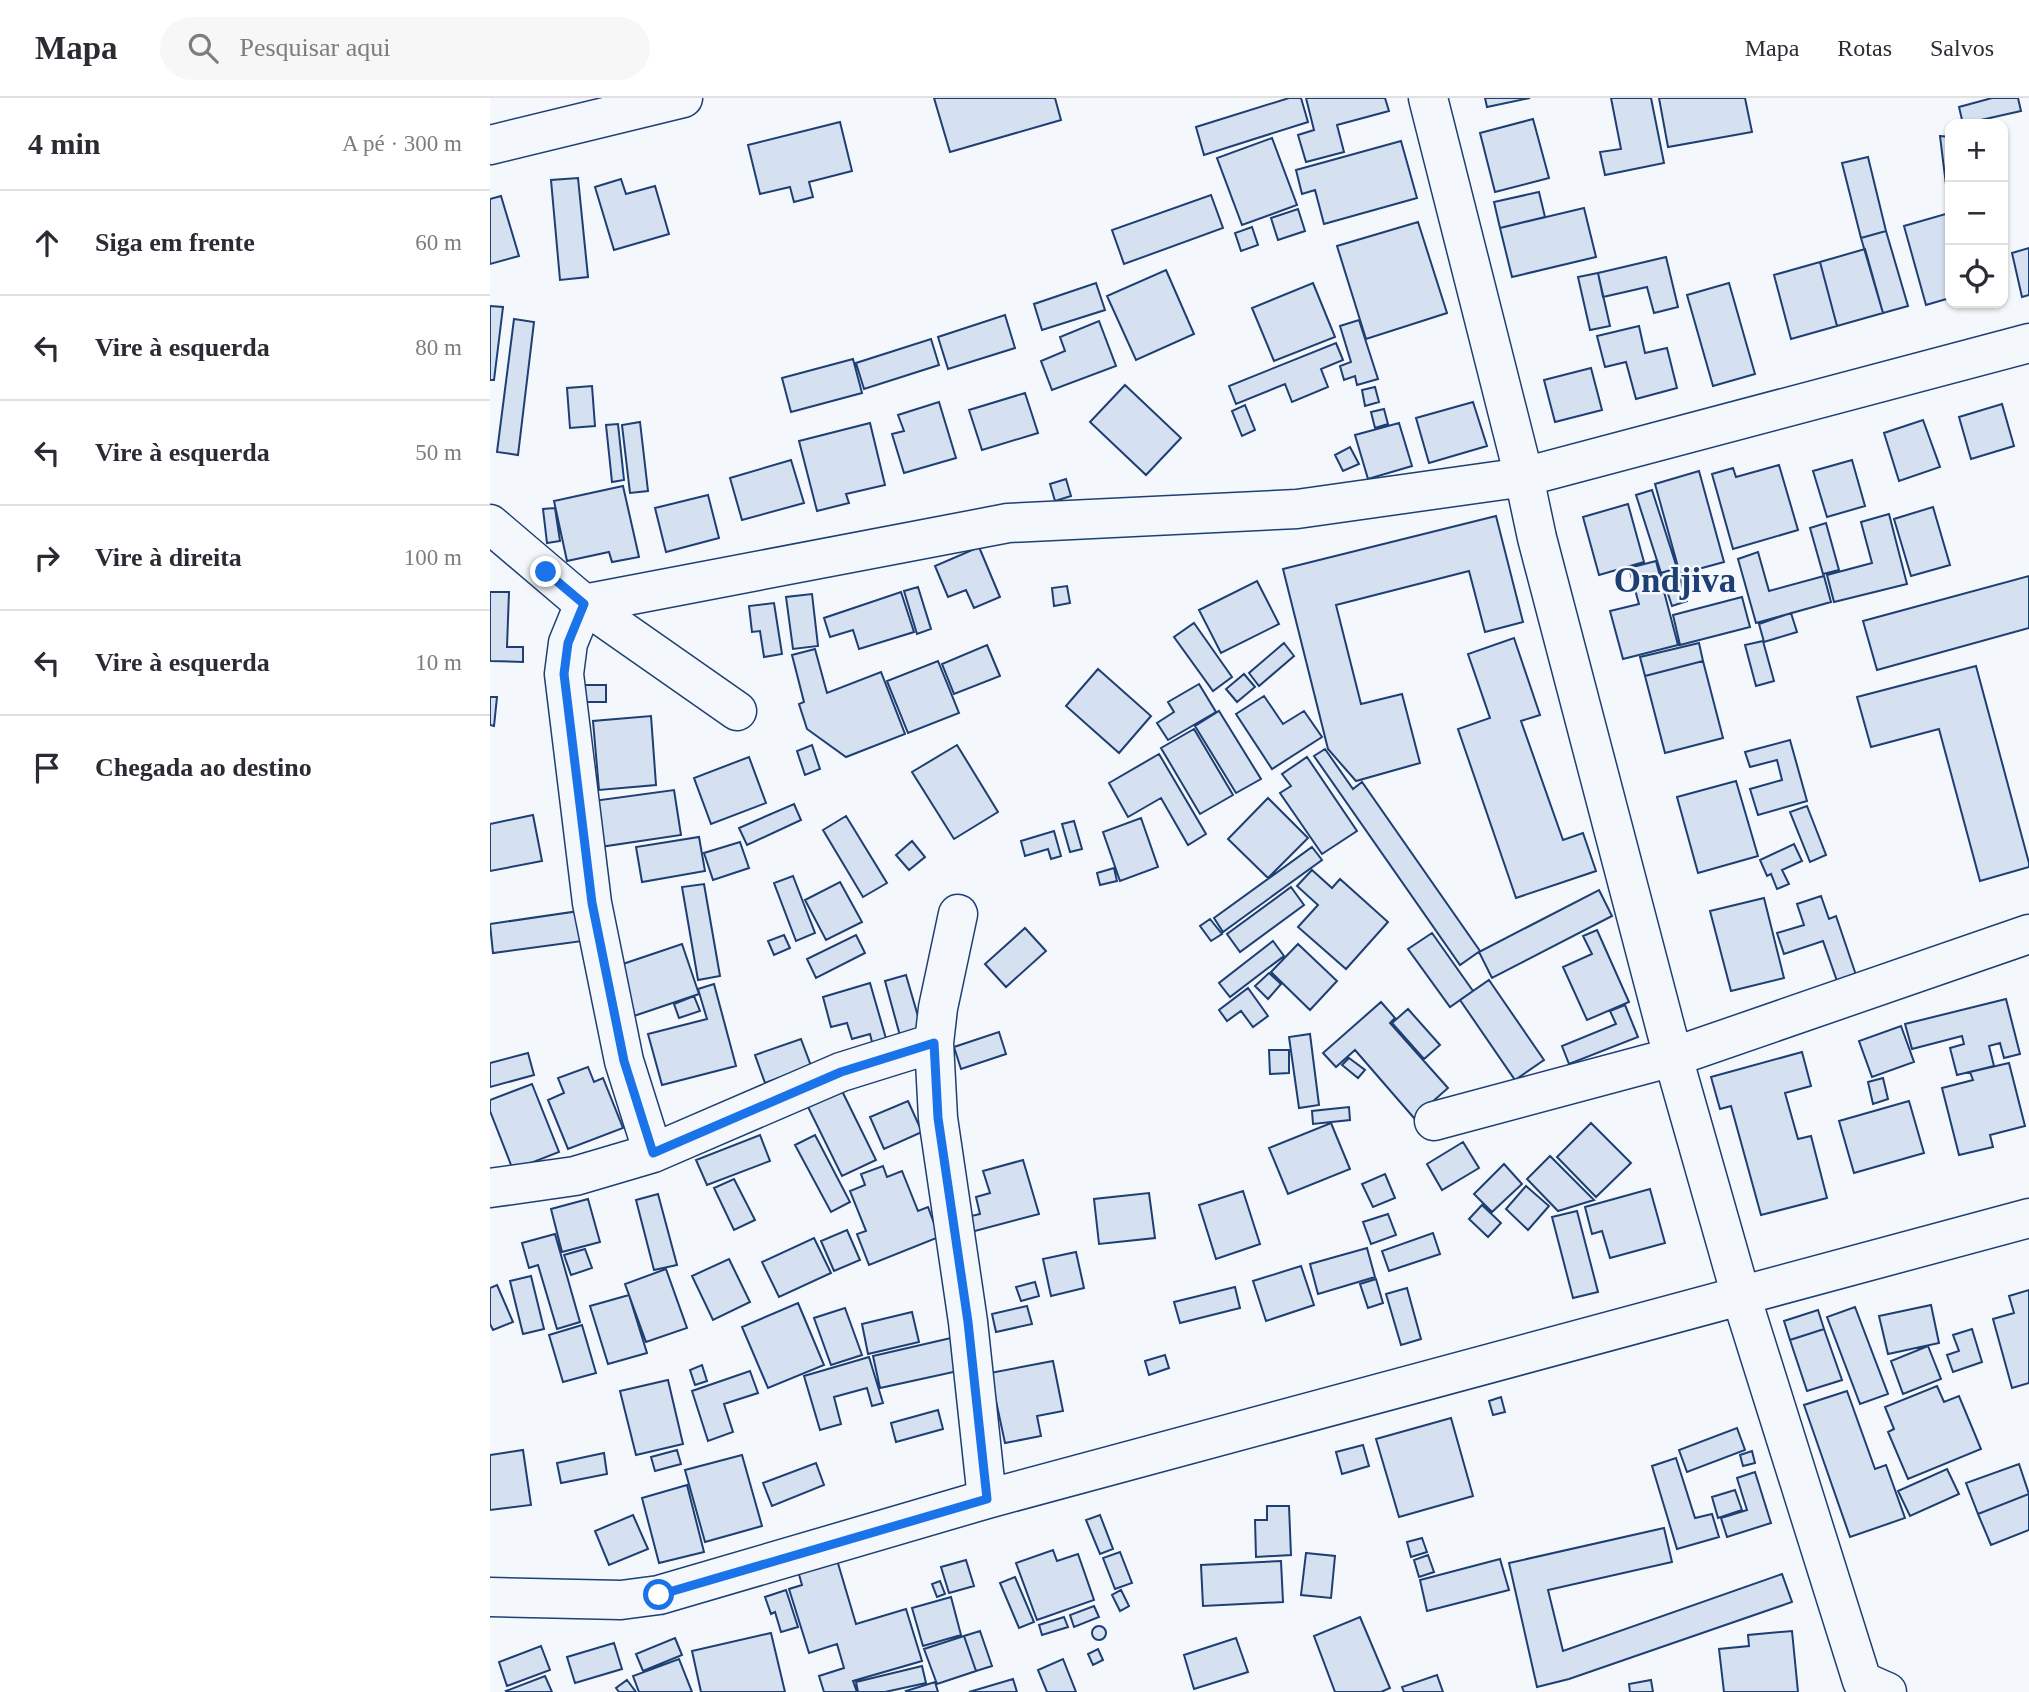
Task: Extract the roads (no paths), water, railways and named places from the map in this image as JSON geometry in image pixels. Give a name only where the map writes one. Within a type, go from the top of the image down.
[{"type":"street","points":[[490,145],[683,98]]},
{"type":"street","points":[[1428,98],[1537,538],[1672,1057],[1741,1296],[1862,1681],[1887,1692]]},
{"type":"street","points":[[584,604],[1007,523],[1297,509],[1524,477],[2029,343]]},
{"type":"street","points":[[490,524],[584,604],[737,711]]},
{"type":"street","points":[[584,604],[568,643],[564,674],[592,903],[624,1061],[653,1153]]},
{"type":"street","points":[[958,914],[938,1008],[934,1043],[938,1118],[968,1322],[987,1499]]},
{"type":"street","points":[[1434,1121],[1672,1057],[2029,934]]},
{"type":"street","points":[[490,1188],[575,1175],[653,1153],[841,1072],[934,1043]]},
{"type":"street","points":[[490,1597],[621,1600],[659,1595],[987,1499],[2029,1218]]},
{"type":"district","name":"Ondjiva","points":[[1675,580]]}]
